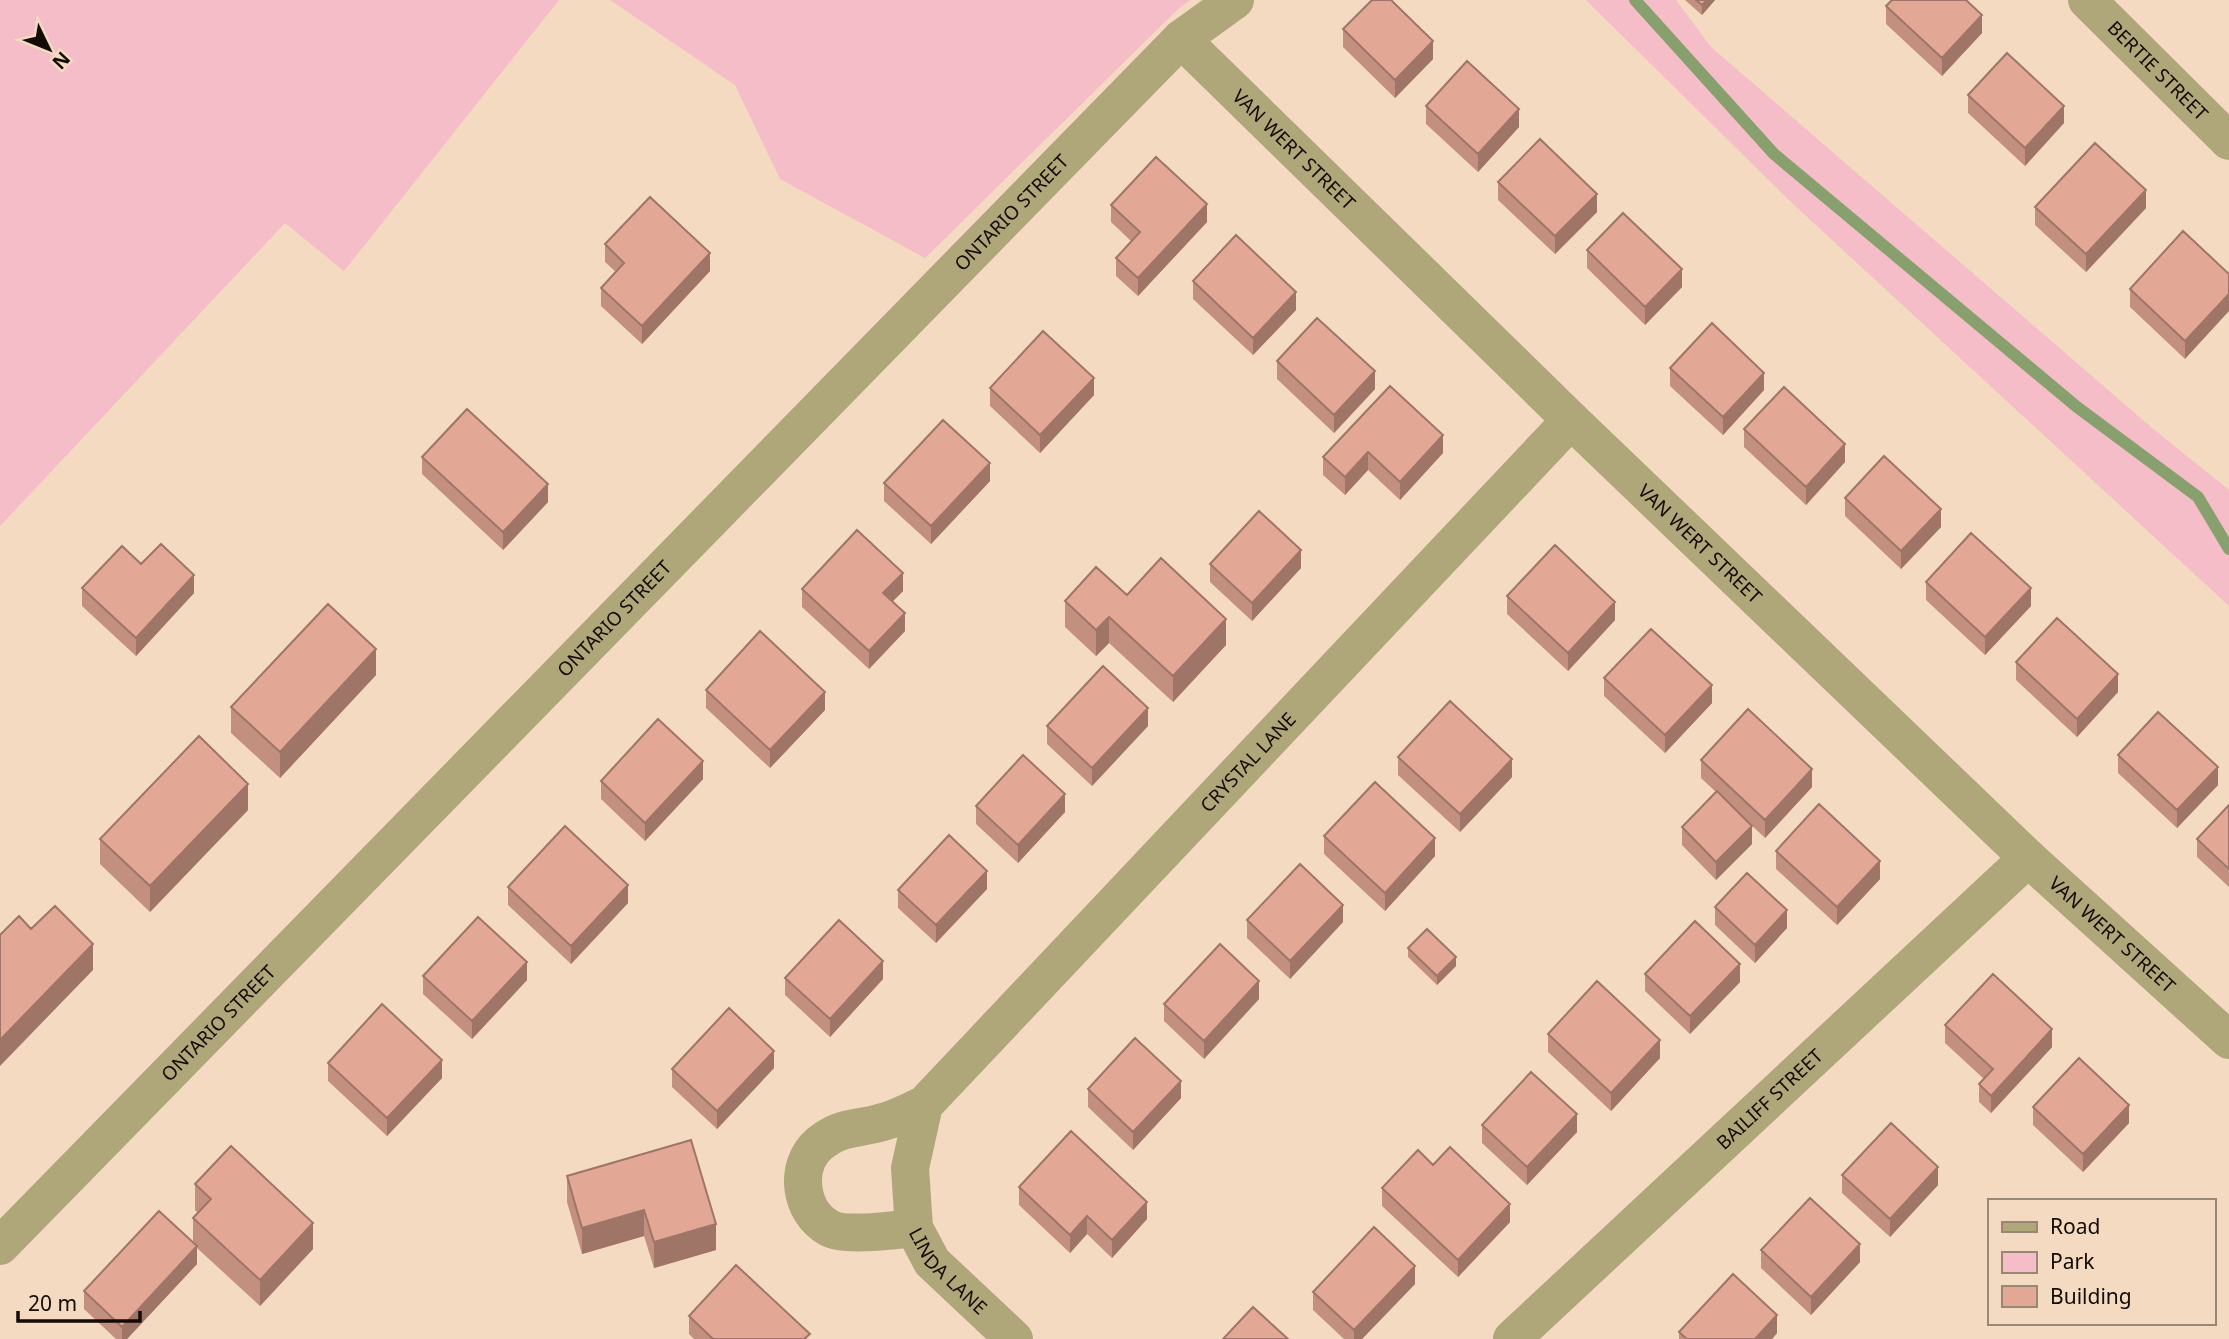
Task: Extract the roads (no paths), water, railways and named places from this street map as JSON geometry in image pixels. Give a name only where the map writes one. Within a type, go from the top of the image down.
[{"type":"street","name":"ONTARIO STREET","points":[[0,1246],[1181,39],[1235,0]]},
{"type":"street","name":"BERTIE STREET","points":[[2087,0],[2229,141]]},
{"type":"street","name":"VAN WERT STREET","points":[[1181,39],[2028,858],[2229,1040]]},
{"type":"street","name":"CRYSTAL LANE","points":[[924,1105],[1571,419]]},
{"type":"street","name":"BAILIFF STREET","points":[[1512,1339],[2028,858]]},
{"type":"street","name":"LINDA LANE","points":[[924,1105],[909,1168],[914,1228],[933,1262],[1014,1339]]},
{"type":"street","points":[[914,1228],[863,1232],[829,1228],[813,1211],[801,1185],[805,1164],[818,1146],[842,1129],[881,1123],[924,1105]]},
{"type":"waterway","points":[[1635,0],[1774,154],[2077,407],[2198,497],[2229,549]]}]
